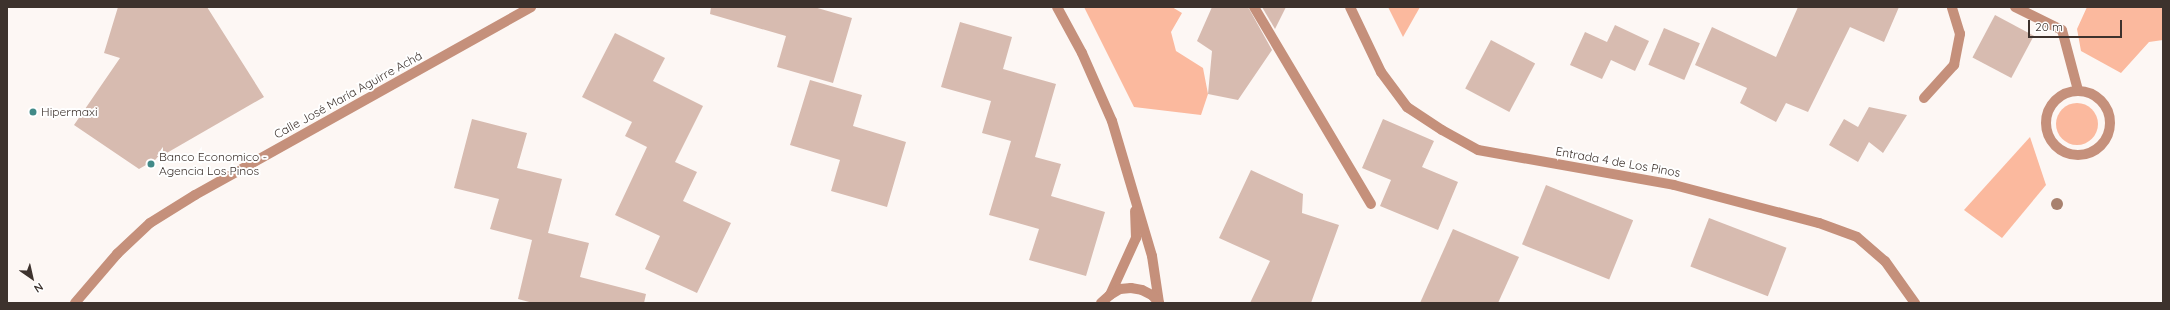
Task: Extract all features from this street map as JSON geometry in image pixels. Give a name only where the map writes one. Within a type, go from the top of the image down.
[{"type":"street","name":"Calle José María Aguirre Achá","points":[[75,303],[117,254],[150,223],[195,195],[531,7]]},
{"type":"street","points":[[1057,7],[1082,53],[1112,121],[1152,256],[1159,303]]},
{"type":"street","points":[[1254,7],[1371,204]]},
{"type":"street","name":"Entrada 4 de Los Pinos","points":[[1350,7],[1381,72],[1407,107],[1442,130],[1478,150],[1674,185],[1819,223],[1857,237],[1885,261],[1915,303]]},
{"type":"street","points":[[1924,98],[1954,65],[1960,34],[1952,7]]},
{"type":"street","points":[[2015,7],[2062,30],[2078,90]]},
{"type":"street","points":[[2078,90],[2097,97],[2109,114],[2110,124],[2108,134],[2099,147],[2086,155],[2076,156],[2067,154],[2051,142],[2045,123],[2046,114],[2058,97],[2078,90]]},
{"type":"street","points":[[1110,295],[1136,238],[1134,193]]},
{"type":"street","points":[[1101,303],[1120,289],[1142,290],[1152,295],[1159,303]]},
{"type":"shaded area","points":[[1084,7],[1172,7],[1182,13],[1171,32],[1176,51],[1203,68],[1208,94],[1201,115],[1134,107]]},
{"type":"shaded area","points":[[1388,7],[1420,7],[1403,37]]},
{"type":"shaded area","points":[[2087,7],[2163,7],[2163,40],[2149,42],[2121,73],[2081,51],[2077,29]]},
{"type":"shaded area","points":[[2073,103],[2081,103],[2092,109],[2098,120],[2098,128],[2092,139],[2081,145],[2073,145],[2062,139],[2056,128],[2056,120],[2062,109]]},
{"type":"shaded area","points":[[2030,137],[2046,185],[2002,238],[1964,210]]},
{"type":"building","points":[[118,7],[207,7],[264,97],[139,169],[74,125],[120,58],[104,53]]},
{"type":"building","points":[[711,7],[814,7],[852,18],[833,83],[777,67],[786,36],[710,14]]},
{"type":"building","points":[[1212,7],[1248,7],[1272,50],[1238,100],[1208,94],[1212,51],[1197,41]]},
{"type":"building","points":[[1262,7],[1286,7],[1275,29]]},
{"type":"building","points":[[1798,7],[1899,7],[1884,42],[1850,27],[1808,112],[1786,103],[1776,122],[1740,103],[1747,88],[1695,65],[1712,27],[1776,57]]},
{"type":"building","points":[[1995,15],[2034,36],[2011,78],[1972,57]]},
{"type":"building","points":[[960,22],[1012,37],[1003,69],[1056,84],[1035,157],[1061,164],[1051,196],[1105,212],[1086,276],[1029,260],[1039,229],[989,215],[1011,141],[982,133],[991,101],[941,87]]},
{"type":"building","points":[[1615,25],[1649,41],[1635,71],[1611,60],[1602,79],[1570,65],[1585,32],[1607,42]]},
{"type":"building","points":[[1664,28],[1700,43],[1684,80],[1648,65]]},
{"type":"building","points":[[615,33],[665,58],[653,81],[703,106],[675,162],[697,172],[683,201],[731,223],[697,293],[645,269],[660,236],[615,215],[647,147],[625,136],[632,122],[582,97]]},
{"type":"building","points":[[1491,40],[1535,63],[1509,112],[1465,89]]},
{"type":"building","points":[[810,80],[862,95],[853,126],[906,142],[887,207],[831,191],[840,160],[790,145]]},
{"type":"building","points":[[1869,107],[1907,115],[1883,153],[1869,142],[1858,162],[1829,145],[1844,119],[1858,127]]},
{"type":"building","points":[[472,119],[527,133],[517,168],[562,179],[548,233],[589,243],[580,277],[646,294],[644,303],[533,303],[518,299],[532,240],[490,229],[499,199],[454,188]]},
{"type":"building","points":[[1383,119],[1434,141],[1422,167],[1458,182],[1438,230],[1380,206],[1391,180],[1362,168]]},
{"type":"building","points":[[1251,170],[1303,194],[1302,213],[1339,225],[1311,303],[1250,303],[1270,261],[1219,238]]},
{"type":"building","points":[[1546,185],[1633,220],[1609,280],[1522,244]]},
{"type":"building","points":[[1709,218],[1786,248],[1768,296],[1690,267]]},
{"type":"building","points":[[1453,229],[1519,257],[1498,303],[1420,303]]},
{"type":"place","name":"Hipermaxi","points":[[33,112]]},
{"type":"place","name":"Banco Economico - Agencia Los Pinos","points":[[151,164]]}]
